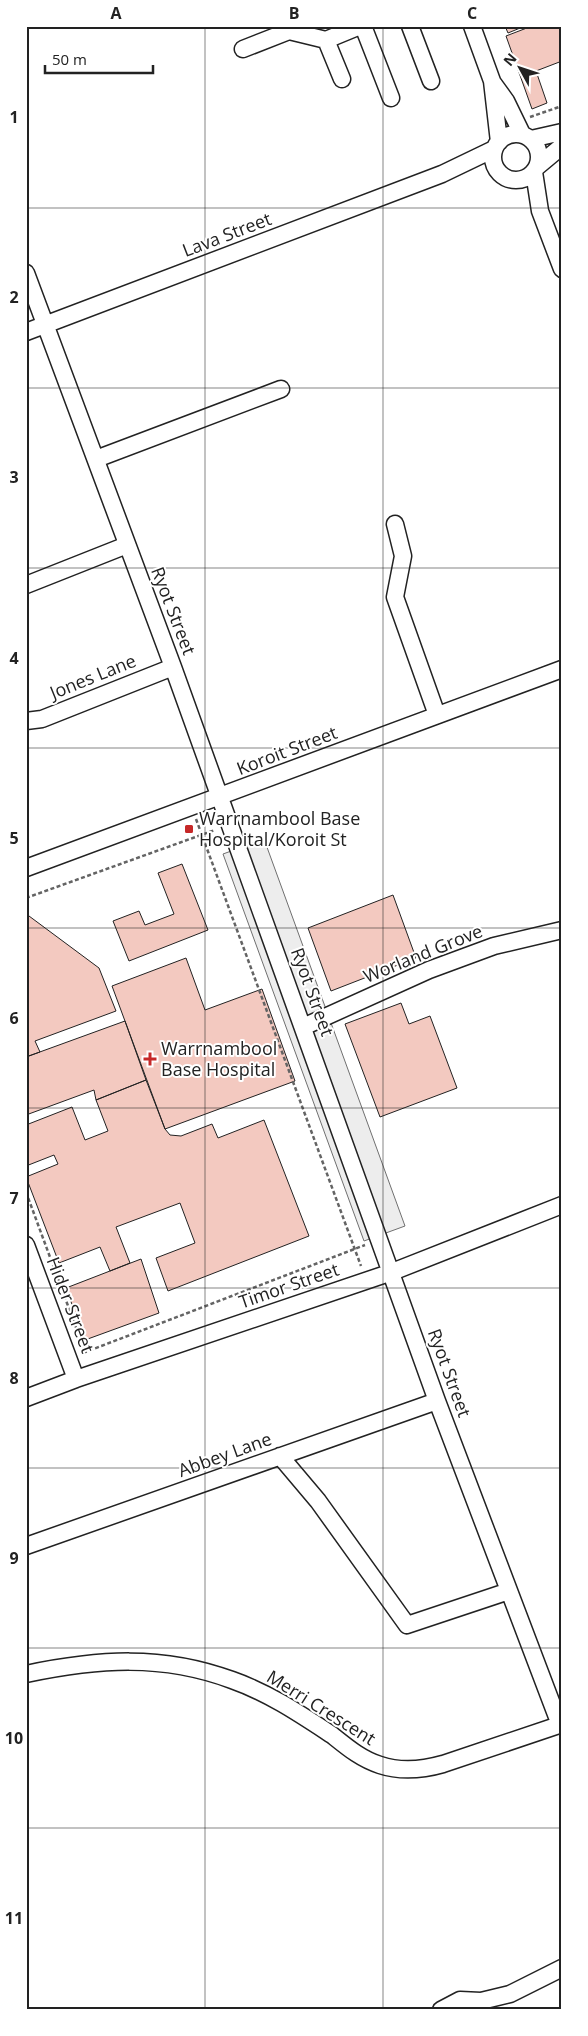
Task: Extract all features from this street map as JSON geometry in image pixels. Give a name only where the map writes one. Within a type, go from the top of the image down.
[{"type":"street","points":[[243,50],[289,31],[326,40],[361,26],[391,98]]},
{"type":"street","points":[[410,26],[431,81]]},
{"type":"street","points":[[472,26],[492,81],[524,132],[539,151],[536,169],[540,211],[562,269]]},
{"type":"street","points":[[326,40],[342,79]]},
{"type":"street","points":[[492,81],[499,172],[511,180],[540,211]]},
{"type":"street","points":[[496,152],[509,135],[524,132],[562,132]]},
{"type":"street","points":[[511,180],[524,179],[562,146]]},
{"type":"street","name":"Lava Street","points":[[26,332],[47,326],[496,152]]},
{"type":"street","name":"Ryot Street","points":[[26,273],[173,667],[228,825],[304,1026],[437,1401],[561,1725]]},
{"type":"street","points":[[96,460],[281,389]]},
{"type":"street","points":[[396,524],[403,556],[395,597],[437,715]]},
{"type":"street","points":[[26,585],[127,545]]},
{"type":"street","name":"Jones Lane","points":[[26,721],[42,719],[173,667]]},
{"type":"street","name":"Koroit Street","points":[[26,868],[219,799],[562,669]]},
{"type":"street","name":"Worland Grove","points":[[304,1026],[429,970],[494,946],[562,930]]},
{"type":"street","name":"Timor Street","points":[[26,1398],[76,1379],[392,1272],[562,1205]]},
{"type":"street","name":"Hider Street","points":[[26,1245],[29,1263],[76,1379]]},
{"type":"street","name":"Abbey Lane","points":[[26,1546],[437,1401]]},
{"type":"street","points":[[280,1456],[318,1501],[407,1625],[509,1591]]},
{"type":"street","name":"Merri Crescent","points":[[26,1674],[103,1661],[134,1661],[206,1672],[232,1680],[283,1703],[366,1760],[396,1769],[412,1770],[434,1767],[561,1725]]},
{"type":"street","points":[[441,2010],[460,2000],[482,2001],[510,1994],[562,1968]]},
{"type":"path","points":[[524,132],[562,106]]},
{"type":"path","points":[[192,808],[367,1280]]},
{"type":"path","points":[[26,898],[228,825]]},
{"type":"path","points":[[26,1192],[85,1352]]},
{"type":"path","points":[[69,1358],[380,1240]]},
{"type":"shaded area","points":[[264,839],[405,1226],[364,1241],[223,854]]},
{"type":"building","points":[[505,26],[525,26],[508,33]]},
{"type":"building","points":[[532,26],[562,26],[562,61],[536,71],[547,103],[532,109],[506,36]]},
{"type":"building","points":[[182,864],[208,930],[129,961],[113,921],[139,911],[145,925],[174,914],[158,873]]},
{"type":"building","points":[[393,895],[416,958],[331,991],[308,928]]},
{"type":"building","points":[[29,916],[99,968],[116,1011],[35,1041],[40,1052],[26,1057],[26,917]]},
{"type":"building","points":[[186,958],[205,1010],[262,989],[295,1081],[165,1129],[112,986]]},
{"type":"building","points":[[401,1003],[409,1024],[430,1016],[457,1088],[380,1117],[345,1024]]},
{"type":"building","points":[[125,1021],[146,1080],[96,1100],[94,1090],[26,1115],[26,1057]]},
{"type":"building","points":[[146,1080],[165,1129],[170,1135],[181,1136],[212,1124],[218,1138],[264,1120],[309,1236],[168,1291],[156,1258],[195,1243],[180,1203],[116,1227],[130,1263],[110,1271],[100,1247],[59,1263],[26,1177],[58,1164],[54,1155],[26,1166],[26,1125],[72,1107],[85,1140],[108,1131],[96,1100]]},
{"type":"building","points":[[141,1259],[159,1313],[85,1340],[66,1288]]},
{"type":"place","name":"Warrnambool Base Hospital/Koroit St","points":[[189,829]]},
{"type":"place","name":"Warrnambool Base Hospital","points":[[150,1059]]}]
